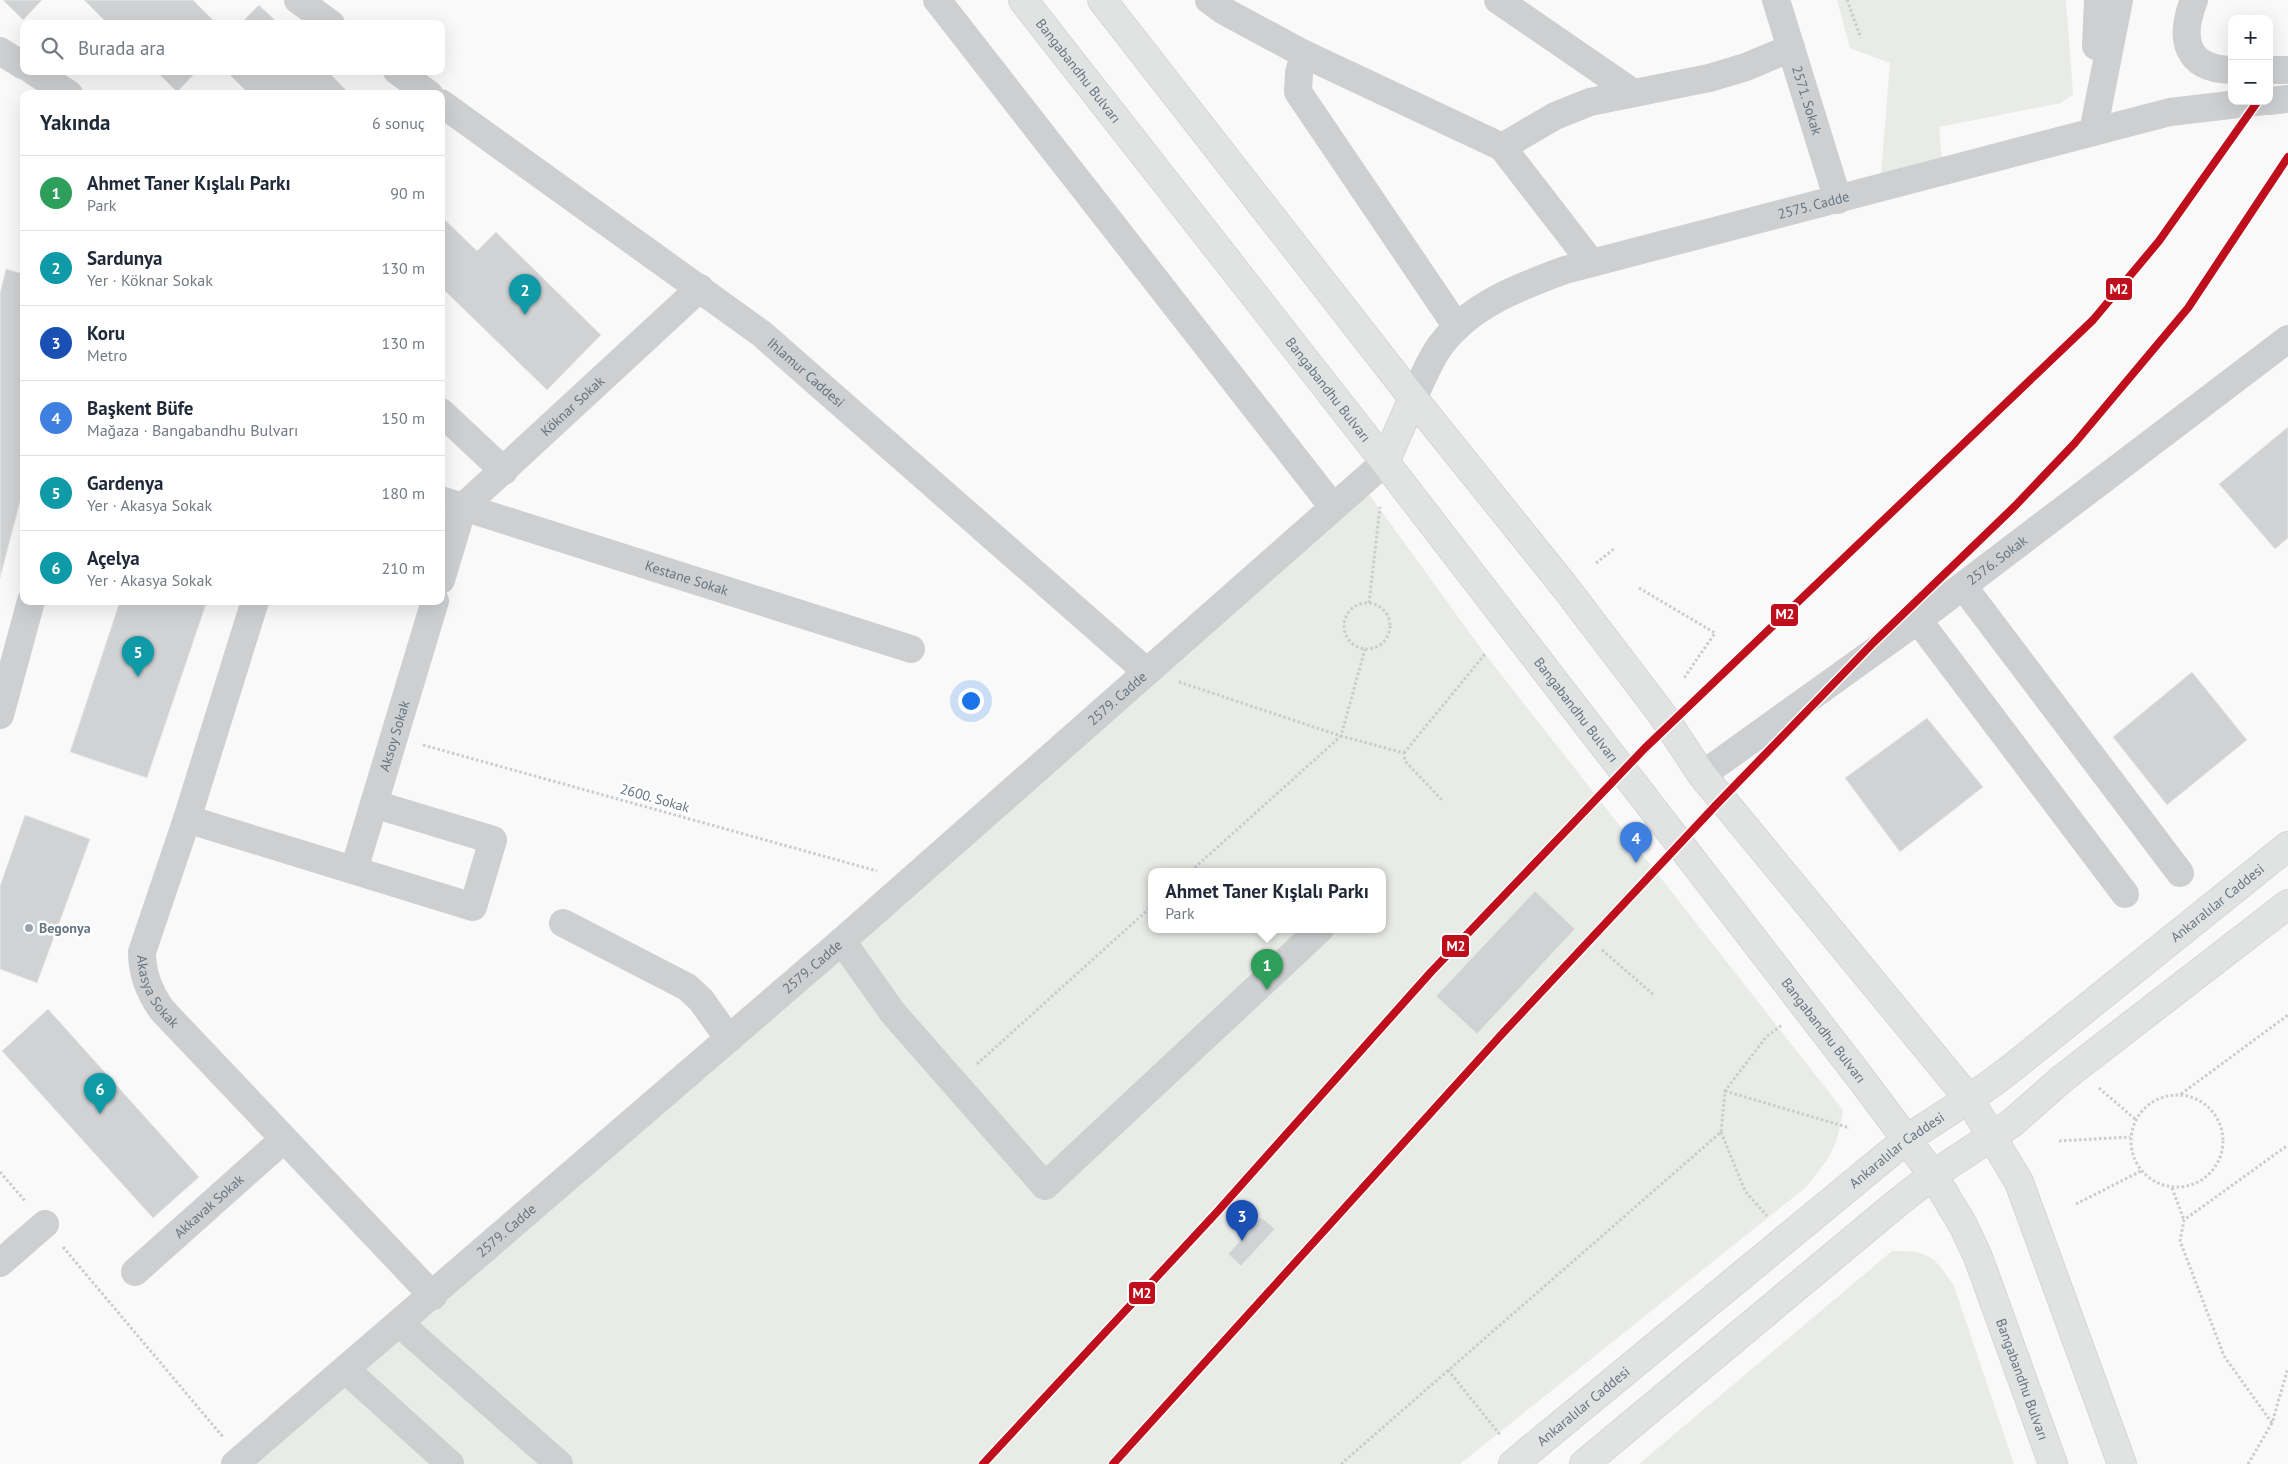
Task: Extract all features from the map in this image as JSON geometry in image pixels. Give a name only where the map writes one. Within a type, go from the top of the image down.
[{"type":"main road","name":"Bangabandhu Bulvarı","points":[[1023,0],[1385,462],[1933,1175],[1956,1211],[1978,1256],[2053,1464]]},
{"type":"main road","points":[[1102,0],[1413,398],[1565,587],[1661,713],[1702,775],[1969,1099],[2019,1182],[2122,1464]]},
{"type":"main road","points":[[1385,462],[1413,398]]},
{"type":"main road","name":"Ankaralılar Caddesi","points":[[1510,1453],[1907,1139],[1969,1099],[2013,1067],[2288,846]]},
{"type":"main road","points":[[1584,1464],[1933,1175],[1993,1137],[2029,1110],[2063,1078],[2288,904]]},
{"type":"street","points":[[298,0],[326,20]]},
{"type":"street","points":[[937,0],[1333,507]]},
{"type":"street","points":[[1209,0],[1224,11],[1304,54],[1502,146],[1591,262]]},
{"type":"street","points":[[1498,0],[1632,92]]},
{"type":"street","name":"2571. Sokak","points":[[1776,0],[1838,200]]},
{"type":"street","points":[[2093,132],[2098,0]]},
{"type":"street","points":[[2093,132],[2119,0]]},
{"type":"street","points":[[2194,0],[2186,22],[2188,40],[2194,57],[2203,65],[2215,69],[2228,70]]},
{"type":"street","points":[[1502,146],[1555,116],[1590,102],[1632,92],[1710,78],[1746,68],[1791,48]]},
{"type":"street","points":[[0,51],[20,64]]},
{"type":"street","points":[[1304,54],[1299,73],[1298,92],[1457,327]]},
{"type":"street","points":[[2273,70],[2288,70]]},
{"type":"street","points":[[39,75],[63,90]]},
{"type":"street","points":[[403,75],[423,90]]},
{"type":"street","points":[[2273,101],[2288,99]]},
{"type":"street","name":"2575. Cadde","points":[[1413,398],[1440,346],[1457,327],[1499,297],[1543,278],[1591,262],[1838,200],[2170,112],[2230,105]]},
{"type":"street","name":"Ihlamur Caddesi","points":[[445,106],[700,288],[793,360],[1148,672]]},
{"type":"street","name":"Köknar Sokak","points":[[452,504],[504,471],[700,288]]},
{"type":"street","name":"2576. Sokak","points":[[1702,775],[1918,620],[2288,339]]},
{"type":"street","points":[[445,416],[504,471]]},
{"type":"street","name":"2579. Cadde","points":[[238,1461],[433,1296],[842,941],[1385,462]]},
{"type":"street","points":[[445,552],[452,504]]},
{"type":"street","name":"Kestane Sokak","points":[[452,504],[912,649]]},
{"type":"street","points":[[1962,586],[2180,873]]},
{"type":"street","points":[[0,715],[30,605]]},
{"type":"street","name":"Akasya Sokak","points":[[254,605],[187,819],[142,952],[144,974],[162,1010],[283,1140],[433,1296]]},
{"type":"street","name":"Aksoy Sokak","points":[[354,870],[434,605]]},
{"type":"street","points":[[1918,620],[2125,894]]},
{"type":"street","points":[[187,819],[473,906],[493,840],[374,804]]},
{"type":"street","points":[[563,923],[687,986],[701,1000],[729,1039]]},
{"type":"street","points":[[842,941],[893,1013],[1045,1186],[1316,933]]},
{"type":"street","name":"Akkavak Sokak","points":[[135,1272],[283,1140]]},
{"type":"street","points":[[0,1263],[45,1224]]},
{"type":"street","points":[[400,1324],[559,1464]]},
{"type":"street","points":[[346,1370],[450,1464]]},
{"type":"path","points":[[1848,0],[1861,38]]},
{"type":"path","points":[[1369,603],[1380,503]]},
{"type":"path","points":[[1596,562],[1615,548]]},
{"type":"path","points":[[1639,588],[1715,633],[1684,678]]},
{"type":"path","points":[[1369,603],[1383,610],[1390,624],[1386,639],[1380,645],[1365,649],[1352,644],[1347,638],[1344,624],[1346,617],[1355,606],[1369,603]]},
{"type":"path","points":[[1194,868],[1341,736],[1365,649]]},
{"type":"path","points":[[1442,800],[1404,762],[1404,753],[1484,654]]},
{"type":"path","points":[[1148,672],[1341,736],[1404,753]]},
{"type":"path","name":"2600. Sokak","points":[[394,737],[911,880]]},
{"type":"path","points":[[955,1085],[1148,910]]},
{"type":"path","points":[[1602,950],[1655,996]]},
{"type":"path","points":[[2181,1094],[2288,1015]]},
{"type":"path","points":[[1771,1221],[1745,1191],[1721,1132],[1725,1091],[1766,1037],[1786,1022]]},
{"type":"path","points":[[2091,1081],[2135,1119]]},
{"type":"path","points":[[1725,1091],[1850,1128]]},
{"type":"path","points":[[2181,1094],[2195,1098],[2207,1106],[2217,1117],[2222,1131],[2223,1145],[2220,1159],[2206,1177],[2187,1187],[2172,1188],[2161,1185],[2140,1171],[2132,1155],[2130,1137],[2135,1119],[2143,1108],[2154,1100],[2167,1095],[2181,1094]]},
{"type":"path","points":[[1341,1464],[1721,1132]]},
{"type":"path","points":[[2059,1141],[2130,1137]]},
{"type":"path","points":[[2184,1220],[2288,1145]]},
{"type":"path","points":[[2076,1204],[2140,1171]]},
{"type":"path","points":[[0,1172],[45,1224],[238,1461]]},
{"type":"path","points":[[2172,1188],[2184,1220],[2180,1241],[2224,1356],[2272,1423]]},
{"type":"path","points":[[2248,1464],[2272,1423],[2288,1368]]},
{"type":"path","points":[[1448,1370],[1510,1453]]},
{"type":"shaded area","points":[[1837,0],[2066,0],[2073,94],[2061,103],[1939,127],[1942,161],[1881,174],[1890,63],[1850,48]]},
{"type":"shaded area","points":[[1361,483],[1485,654],[1843,1110],[1835,1144],[1821,1169],[1805,1188],[1460,1464],[247,1464]]},
{"type":"shaded area","points":[[1892,1251],[1914,1252],[1929,1257],[1935,1261],[1954,1286],[2014,1464],[1639,1464]]},
{"type":"building","points":[[3,0],[42,0],[23,20]]},
{"type":"building","points":[[84,0],[193,0],[213,20],[104,20]]},
{"type":"building","points":[[259,5],[275,20],[244,20]]},
{"type":"building","points":[[160,75],[193,75],[179,90],[175,90]]},
{"type":"building","points":[[230,75],[331,75],[346,90],[245,90]]},
{"type":"building","points":[[445,220],[477,251],[496,232],[601,335],[547,390],[445,291]]},
{"type":"building","points":[[6,269],[20,273],[20,502],[0,578],[0,293]]},
{"type":"building","points":[[2288,427],[2288,538],[2275,549],[2219,484]]},
{"type":"building","points":[[119,605],[206,605],[147,778],[70,752]]},
{"type":"building","points":[[2192,672],[2247,740],[2167,805],[2113,737]]},
{"type":"building","points":[[1927,718],[1983,787],[1900,852],[1845,778]]},
{"type":"building","name":"Begonya","points":[[25,815],[90,839],[37,983],[0,969],[0,886]]},
{"type":"building","points":[[1535,891],[1575,929],[1477,1034],[1436,996]]},
{"type":"building","points":[[48,1009],[199,1177],[153,1218],[2,1051]]},
{"type":"building","points":[[1261,1217],[1275,1229],[1241,1266],[1228,1254]]},
{"type":"transit line","name":"M2","points":[[983,1464],[1217,1212],[1431,972],[1645,748],[2093,320],[2159,241],[2255,105]]},
{"type":"transit line","name":"M2","points":[[1113,1464],[1502,1034],[1716,805],[1874,642],[2015,506],[2074,444],[2188,308],[2288,157]]},
{"type":"place","name":"Sardunya","points":[[525,315]]},
{"type":"place","name":"Gardenya","points":[[138,677]]},
{"type":"place","name":"Başkent Büfe","points":[[1636,863]]},
{"type":"place","name":"Begonya","points":[[29,928]]},
{"type":"place","name":"Ahmet Taner Kışlalı Parkı","points":[[1267,990]]},
{"type":"place","name":"Açelya","points":[[100,1114]]},
{"type":"place","name":"Koru","points":[[1242,1241]]}]
